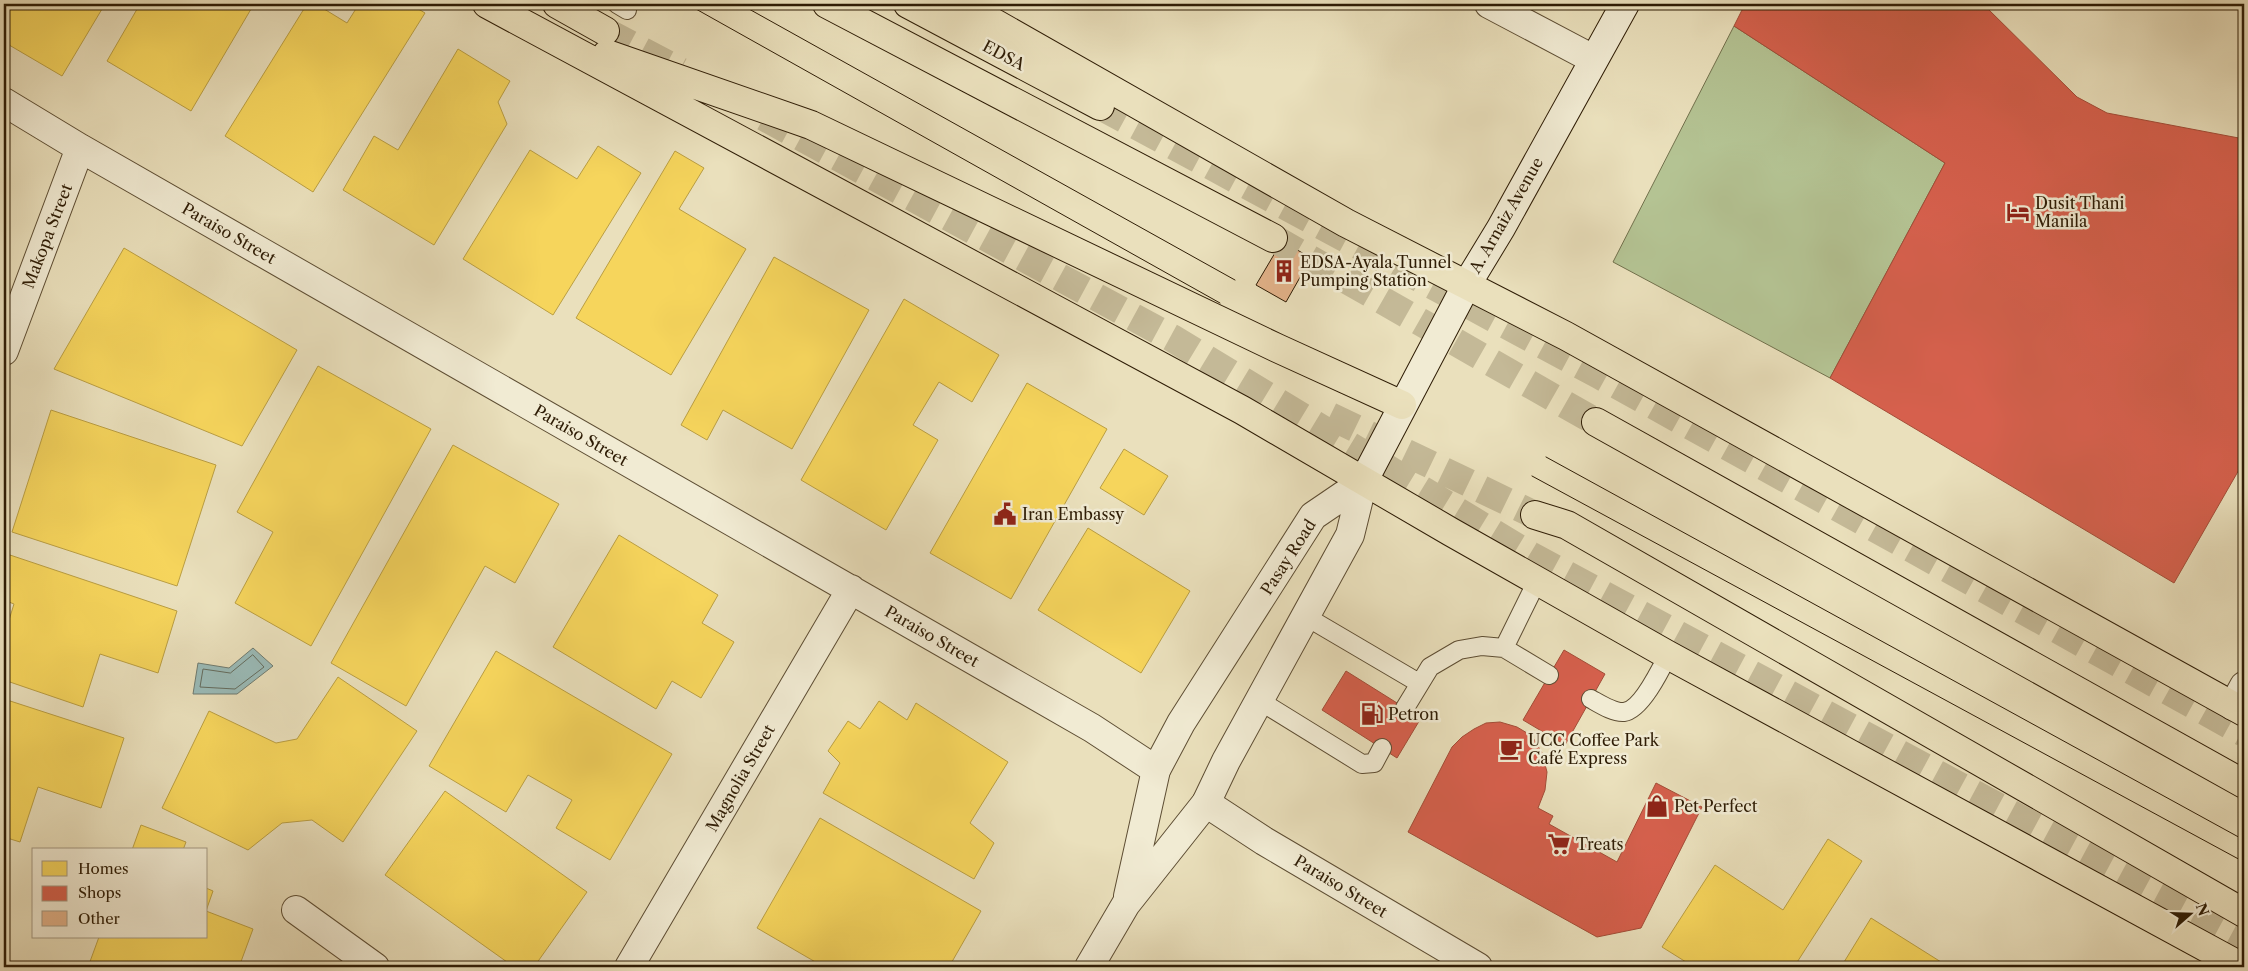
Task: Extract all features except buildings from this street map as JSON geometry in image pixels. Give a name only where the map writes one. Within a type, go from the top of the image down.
[{"type":"highway","points":[[487,4],[1242,410],[1364,482],[1668,655],[2242,967]]},
{"type":"highway","points":[[557,4],[605,30]]},
{"type":"highway","points":[[827,4],[1274,238]]},
{"type":"highway","name":"EDSA","points":[[908,4],[1100,106]]},
{"type":"highway","points":[[961,4],[1346,223],[1566,336],[2240,701]]},
{"type":"highway","points":[[525,25],[811,125],[1277,348],[1402,405]]},
{"type":"highway","points":[[1596,422],[2244,784]]},
{"type":"highway","points":[[1535,515],[1567,525],[2244,913]]},
{"type":"street","points":[[1489,4],[1593,59]]},
{"type":"street","name":"A. Arnaiz Avenue","points":[[1364,482],[1402,405],[1467,284],[1501,228],[1625,4]]},
{"type":"street","name":"Paraiso Street","points":[[4,102],[80,148],[1092,728],[1156,770]]},
{"type":"street","name":"Makopa Street","points":[[4,351],[80,148]]},
{"type":"street","name":"Pasay Road","points":[[1090,967],[1126,904],[1206,803],[1226,761],[1350,535],[1364,482]]},
{"type":"street","name":"Pasay Road","points":[[1126,904],[1156,770],[1181,723],[1314,516],[1364,482]]},
{"type":"street","name":"Magnolia Street","points":[[629,967],[851,589]]},
{"type":"street","name":"Paraiso Street","points":[[1206,803],[1264,841],[1478,967]]},
{"type":"street","points":[[296,910],[375,967]]},
{"type":"lane","points":[[1504,648],[1537,581]]},
{"type":"lane","points":[[1305,616],[1419,683]]},
{"type":"lane","points":[[1405,708],[1430,667],[1459,650],[1482,646],[1504,648],[1549,675]]},
{"type":"lane","points":[[1592,699],[1623,712],[1634,709],[1656,678],[1668,655]]},
{"type":"lane","points":[[1260,701],[1362,764],[1374,763],[1382,748]]},
{"type":"green space","points":[[1734,26],[1945,163],[1830,378],[1613,262]]},
{"type":"water","points":[[253,648],[273,666],[237,694],[193,694],[198,663],[229,668]]},
{"type":"tunnel","points":[[605,31],[680,71]]},
{"type":"tunnel","points":[[1100,106],[1599,375],[2244,733]]},
{"type":"tunnel","points":[[764,117],[1172,338],[1530,555],[2244,939]]},
{"type":"tunnel","points":[[1273,238],[1596,422]]},
{"type":"tunnel","points":[[1330,416],[1535,515]]},
{"type":"tram line","points":[[687,4],[1220,303]]},
{"type":"tram line","points":[[740,4],[1235,280]]},
{"type":"tram line","points":[[1546,457],[2244,840]]},
{"type":"tram line","points":[[1532,476],[2244,862]]},
{"type":"place","name":"Dusit Thani Manila","points":[[2018,212]]},
{"type":"place","name":"EDSA-Ayala Tunnel Pumping Station","points":[[1284,271]]},
{"type":"place","name":"Iran Embassy","points":[[1005,514]]},
{"type":"place","name":"Petron","points":[[1372,714]]},
{"type":"place","name":"UCC Coffee Park Café Express","points":[[1511,749]]},
{"type":"place","name":"Pet Perfect","points":[[1657,806]]},
{"type":"place","name":"Treats","points":[[1559,844]]}]
